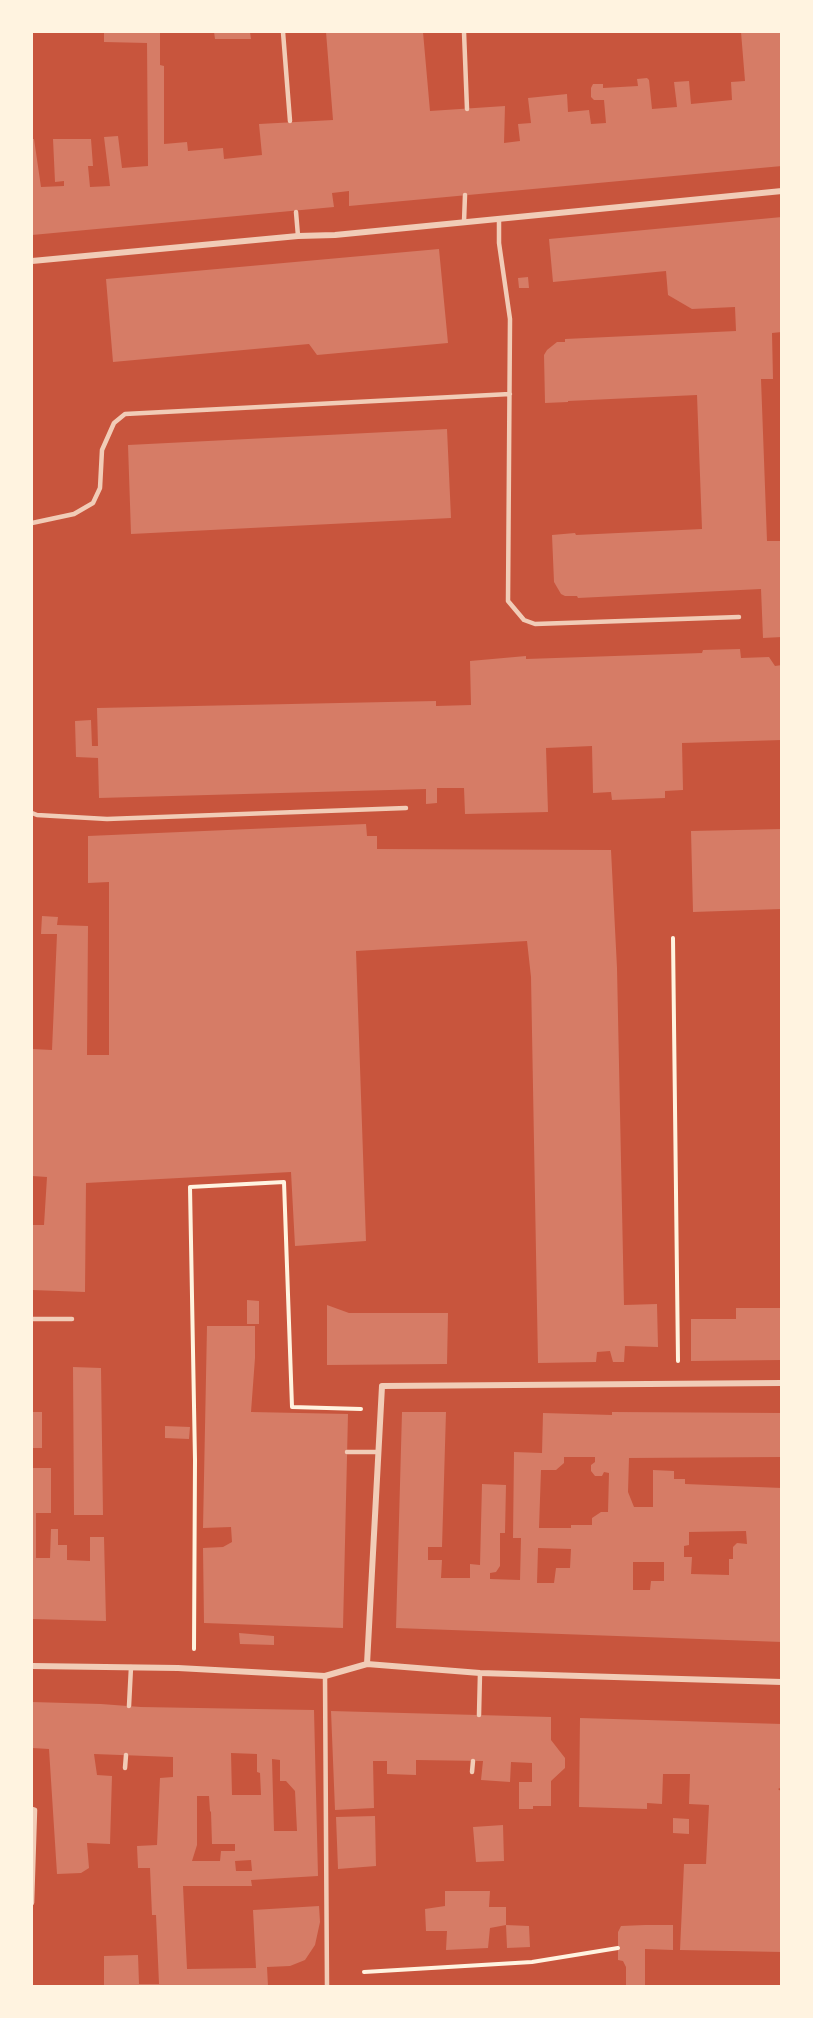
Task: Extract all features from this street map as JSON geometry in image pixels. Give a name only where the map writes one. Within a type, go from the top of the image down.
[{"type":"street","points":[[32,261],[298,236],[335,235],[782,191]]},
{"type":"street","points":[[367,1665],[382,1386],[782,1383]]},
{"type":"street","points":[[32,1666],[194,1668],[325,1676],[367,1665],[480,1673],[782,1682]]},
{"type":"lane","points":[[283,32],[290,121]]},
{"type":"lane","points":[[464,32],[466,109]]},
{"type":"lane","points":[[464,222],[465,195]]},
{"type":"lane","points":[[296,212],[298,236]]},
{"type":"lane","points":[[499,219],[499,243],[510,319],[508,601],[524,620],[535,624],[739,617]]},
{"type":"lane","points":[[32,523],[74,514],[93,503],[100,488],[102,450],[114,423],[126,414],[510,394]]},
{"type":"lane","points":[[32,813],[107,819],[406,808]]},
{"type":"lane","points":[[32,1319],[72,1319]]},
{"type":"lane","points":[[347,1452],[378,1452]]},
{"type":"lane","points":[[129,1706],[131,1667]]},
{"type":"lane","points":[[479,1715],[480,1673]]},
{"type":"lane","points":[[325,1676],[326,1986]]},
{"type":"lane","points":[[125,1768],[126,1755]]},
{"type":"lane","points":[[472,1772],[473,1761]]},
{"type":"lane","points":[[32,1809],[35,1810],[32,1903]]},
{"type":"path","points":[[673,938],[678,1361]]},
{"type":"path","points":[[194,1668],[195,1460],[190,1187],[284,1182],[292,1407],[381,1409]]},
{"type":"path","points":[[364,1972],[532,1962],[618,1948]]},
{"type":"building","points":[[104,32],[160,32],[160,65],[164,66],[164,144],[187,142],[188,151],[223,148],[224,159],[262,155],[259,124],[333,120],[326,32],[423,32],[430,111],[505,106],[504,143],[520,141],[518,124],[531,123],[528,98],[567,94],[568,112],[589,110],[591,124],[606,123],[604,100],[594,100],[591,97],[593,84],[603,84],[603,88],[638,86],[637,79],[647,78],[652,109],[677,107],[674,82],[689,81],[691,104],[732,100],[731,82],[745,81],[741,32],[782,32],[782,166],[349,206],[349,191],[332,193],[334,207],[32,235],[32,139],[34,139],[41,187],[64,186],[64,181],[55,182],[53,139],[91,139],[93,166],[88,166],[90,187],[110,186],[104,137],[118,136],[122,168],[148,166],[147,43],[104,42]]},
{"type":"building","points":[[214,32],[250,32],[251,39],[215,39]]},
{"type":"building","points":[[782,217],[782,332],[772,333],[773,379],[761,379],[767,541],[780,541],[782,637],[763,638],[761,589],[578,598],[561,594],[554,582],[552,535],[702,529],[697,395],[545,403],[544,355],[547,350],[557,342],[565,342],[565,339],[736,331],[735,307],[692,309],[668,295],[666,271],[553,282],[549,239]]},
{"type":"building","points":[[439,249],[448,343],[317,355],[309,344],[113,362],[106,279]]},
{"type":"building","points":[[528,277],[529,288],[519,288],[518,278]]},
{"type":"building","points":[[447,429],[451,518],[131,534],[128,445]]},
{"type":"building","points":[[740,649],[741,658],[769,657],[775,666],[782,665],[782,740],[682,743],[683,790],[665,791],[665,798],[612,800],[611,792],[593,793],[592,746],[546,748],[548,812],[465,814],[464,788],[437,788],[437,803],[426,804],[426,789],[99,798],[98,758],[76,757],[75,721],[91,720],[92,746],[98,746],[97,708],[436,701],[436,706],[471,705],[470,661],[526,656],[526,659],[702,653],[703,650]]},
{"type":"building","points":[[366,824],[367,836],[377,836],[377,849],[611,850],[617,968],[624,1305],[657,1304],[658,1347],[625,1346],[624,1362],[613,1362],[610,1351],[597,1352],[596,1362],[538,1363],[531,977],[527,941],[356,951],[366,1241],[295,1246],[291,1172],[86,1183],[85,1292],[32,1290],[32,1225],[44,1225],[47,1177],[32,1176],[32,1049],[52,1050],[57,934],[41,934],[42,916],[58,917],[57,925],[88,926],[87,1055],[109,1055],[109,882],[88,883],[88,836]]},
{"type":"building","points":[[782,829],[782,909],[693,912],[691,831]]},
{"type":"building","points":[[247,1300],[259,1301],[259,1324],[247,1324]]},
{"type":"building","points":[[327,1305],[349,1313],[448,1313],[447,1364],[327,1365]]},
{"type":"building","points":[[736,1308],[782,1308],[782,1360],[691,1361],[691,1319],[736,1319]]},
{"type":"building","points":[[207,1326],[255,1326],[251,1412],[348,1414],[343,1628],[204,1623],[203,1548],[223,1547],[232,1542],[231,1527],[203,1528]]},
{"type":"building","points":[[73,1367],[101,1368],[103,1515],[74,1515]]},
{"type":"building","points":[[32,1412],[42,1412],[42,1448],[32,1448]]},
{"type":"building","points":[[402,1412],[446,1412],[442,1547],[428,1547],[428,1560],[442,1560],[441,1578],[470,1578],[470,1564],[480,1565],[482,1484],[506,1485],[505,1533],[500,1533],[500,1566],[496,1572],[490,1573],[490,1579],[520,1580],[521,1538],[513,1538],[514,1452],[542,1453],[543,1413],[612,1415],[612,1412],[782,1413],[782,1457],[629,1458],[628,1492],[634,1507],[653,1507],[653,1470],[674,1471],[674,1479],[685,1479],[685,1484],[782,1488],[782,1642],[396,1628]],"holes":[[[564,1457],[595,1457],[595,1462],[591,1465],[591,1471],[595,1476],[602,1476],[604,1472],[609,1473],[608,1512],[601,1512],[592,1518],[592,1525],[571,1525],[571,1528],[539,1528],[541,1470],[556,1470],[564,1463]],[[746,1531],[747,1544],[737,1543],[733,1547],[733,1559],[729,1559],[729,1575],[691,1574],[692,1557],[684,1557],[684,1546],[689,1545],[689,1532]],[[538,1548],[571,1549],[570,1568],[556,1568],[554,1583],[537,1583]],[[633,1562],[664,1562],[664,1581],[651,1581],[650,1590],[633,1590]]]},
{"type":"building","points":[[165,1426],[190,1427],[189,1439],[165,1438]]},
{"type":"building","points":[[32,1468],[51,1468],[51,1513],[36,1513],[36,1558],[50,1558],[51,1529],[58,1529],[58,1545],[67,1545],[67,1560],[90,1561],[90,1537],[104,1537],[106,1621],[32,1619]]},
{"type":"building","points":[[239,1633],[274,1636],[274,1645],[240,1644]]},
{"type":"building","points":[[32,1702],[141,1707],[314,1710],[318,1876],[251,1880],[252,1886],[183,1886],[187,1969],[256,1968],[253,1910],[319,1906],[320,1922],[315,1945],[305,1960],[290,1966],[267,1967],[268,1986],[104,1986],[104,1956],[138,1955],[139,1984],[159,1984],[156,1915],[152,1915],[150,1868],[138,1868],[137,1846],[157,1845],[160,1778],[173,1777],[173,1757],[94,1754],[97,1775],[112,1776],[110,1844],[87,1843],[89,1868],[81,1873],[57,1874],[49,1749],[32,1748]],"holes":[[[231,1753],[257,1754],[261,1795],[232,1795]],[[272,1759],[280,1760],[280,1781],[286,1781],[295,1791],[297,1831],[274,1831]],[[197,1796],[209,1796],[212,1844],[235,1844],[235,1851],[221,1851],[220,1861],[192,1861],[197,1845]],[[251,1860],[252,1871],[236,1871],[235,1861]]]},
{"type":"building","points":[[331,1711],[551,1717],[551,1740],[565,1758],[565,1768],[551,1781],[551,1806],[519,1809],[519,1782],[532,1782],[532,1763],[511,1762],[510,1782],[481,1780],[483,1761],[416,1760],[416,1775],[387,1774],[387,1761],[373,1761],[374,1808],[335,1810]]},
{"type":"building","points":[[580,1718],[782,1724],[782,1787],[778,1789],[782,1792],[782,1952],[680,1950],[684,1864],[706,1864],[709,1805],[689,1804],[690,1774],[663,1774],[662,1804],[647,1803],[647,1809],[579,1807]]},
{"type":"building","points":[[375,1816],[376,1866],[338,1869],[336,1817]]},
{"type":"building","points":[[673,1818],[689,1819],[689,1834],[673,1833]]},
{"type":"building","points":[[503,1825],[504,1861],[476,1862],[473,1827]]},
{"type":"building","points":[[445,1891],[490,1891],[489,1907],[506,1907],[506,1925],[490,1928],[488,1948],[446,1950],[447,1931],[426,1931],[425,1909],[445,1906]]},
{"type":"building","points":[[506,1925],[529,1926],[530,1947],[507,1948]]},
{"type":"building","points":[[673,1925],[673,1950],[645,1949],[645,1986],[626,1986],[626,1967],[623,1961],[618,1960],[618,1932],[621,1926]]}]
